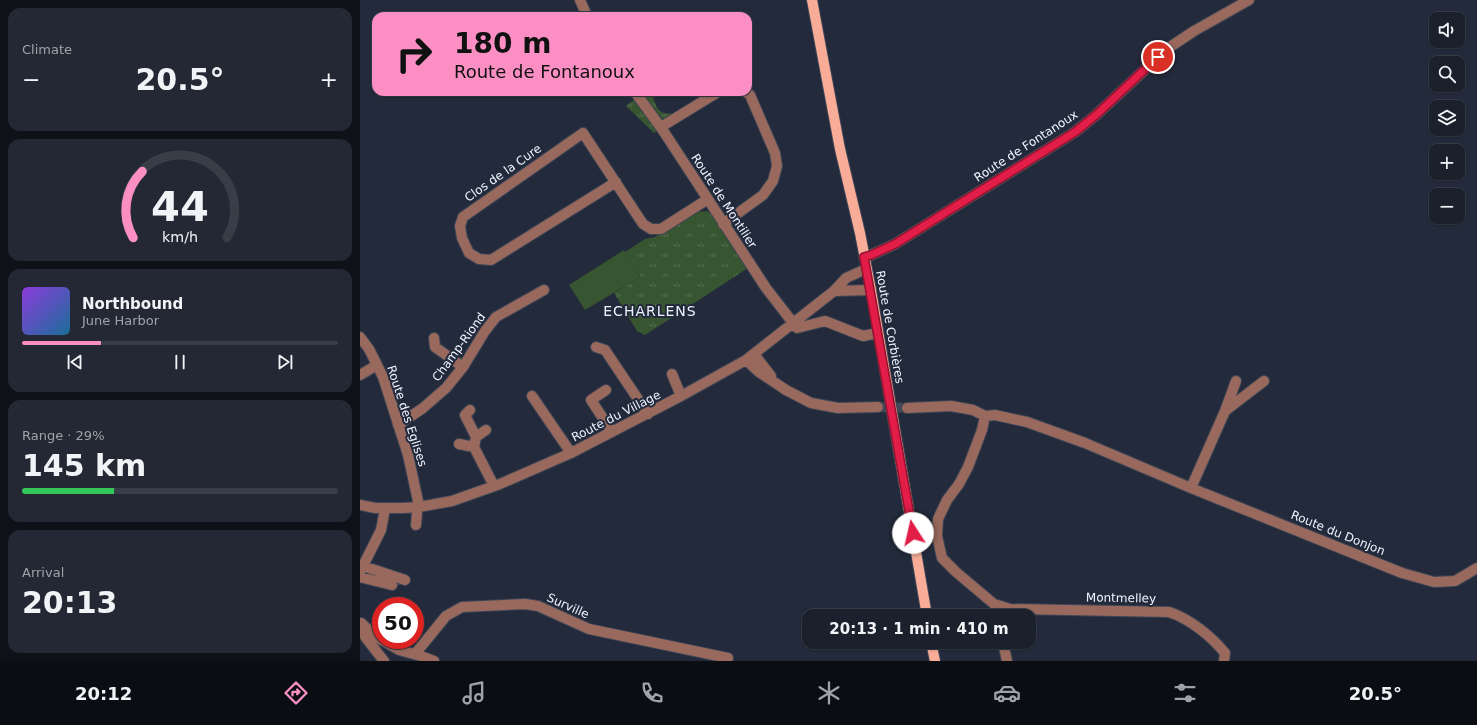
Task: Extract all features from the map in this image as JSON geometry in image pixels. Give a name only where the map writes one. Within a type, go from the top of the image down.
[{"type":"main road","name":"Route de Corbières","points":[[812,0],[840,149],[871,290],[926,609]]},
{"type":"main road","points":[[932,649],[935,661]]},
{"type":"street","points":[[580,0],[585,12]]},
{"type":"street","name":"Route de Fontanoux","points":[[864,257],[895,244],[1075,132],[1096,115],[1167,48],[1249,0]]},
{"type":"street","name":"Route de Montilier","points":[[638,96],[660,127],[766,288],[793,323]]},
{"type":"street","points":[[660,127],[711,96]]},
{"type":"street","points":[[723,224],[763,195],[773,181],[777,166],[775,153],[750,96]]},
{"type":"street","name":"Clos de la Cure","points":[[616,182],[491,260],[479,259],[469,253],[462,238],[460,226],[463,217],[583,133],[616,182],[643,224],[651,229],[661,229],[708,199]]},
{"type":"street","name":"Route du Village","points":[[360,505],[385,509],[419,507],[452,501],[494,486],[572,453],[648,414],[750,357],[834,291],[840,282],[866,269]]},
{"type":"street","name":"Champ-Riond","points":[[398,425],[423,408],[446,388],[463,367],[485,331],[496,317],[544,290]]},
{"type":"street","points":[[834,291],[871,290]]},
{"type":"street","points":[[793,323],[797,328],[825,322],[863,336],[878,333]]},
{"type":"street","name":"Route des Eglises","points":[[360,337],[369,348],[383,377],[408,455],[419,507],[416,526]]},
{"type":"street","points":[[434,338],[435,347],[463,367]]},
{"type":"street","points":[[596,347],[605,350],[648,414]]},
{"type":"street","points":[[750,357],[761,365],[779,386],[798,398],[820,406],[845,408],[878,407]]},
{"type":"street","points":[[360,375],[377,365]]},
{"type":"street","points":[[672,374],[681,396]]},
{"type":"street","points":[[1191,488],[1225,411],[1236,381]]},
{"type":"street","points":[[1225,411],[1264,381]]},
{"type":"street","points":[[606,390],[591,400],[612,432]]},
{"type":"street","points":[[532,396],[572,453]]},
{"type":"street","name":"Route du Donjon","points":[[907,408],[951,406],[973,410],[984,416],[995,415],[1034,425],[1085,443],[1191,488],[1402,573],[1434,582],[1455,580],[1477,568]]},
{"type":"street","points":[[470,410],[465,414],[494,486]]},
{"type":"street","name":"Montmelley","points":[[984,416],[982,430],[968,467],[959,484],[947,500],[938,519],[937,536],[942,558],[956,572],[994,604],[1010,609],[1170,612],[1181,616],[1216,642],[1225,653],[1224,661]]},
{"type":"street","points":[[459,444],[475,442],[486,430]]},
{"type":"street","points":[[385,509],[381,530],[361,569],[405,580]]},
{"type":"street","points":[[360,577],[392,585]]},
{"type":"street","name":"Surville","points":[[416,654],[446,616],[462,607],[525,604],[538,606],[588,629],[728,658]]},
{"type":"street","points":[[994,604],[995,609]]},
{"type":"street","points":[[360,622],[372,633]]},
{"type":"street","points":[[360,627],[366,638],[384,661]]},
{"type":"street","points":[[397,649],[434,661]]},
{"type":"street","points":[[1004,649],[1007,661]]},
{"type":"green space","points":[[641,96],[653,96],[661,112],[670,114],[676,113],[665,119],[659,118]]},
{"type":"green space","points":[[636,98],[658,130],[654,133],[626,106]]},
{"type":"green space","points":[[707,211],[715,216],[748,268],[645,335],[637,331],[614,293],[640,277],[625,252],[645,239],[655,237],[696,212]]},
{"type":"green space","points":[[624,250],[640,277],[585,310],[569,285]]},
{"type":"tunnel","points":[[878,407],[907,408]]},
{"type":"district","name":"ECHARLENS","points":[[650,311]]},
{"type":"route","points":[[913,533],[864,257],[889,248],[1044,153],[1075,132],[1096,115],[1158,57]]}]
